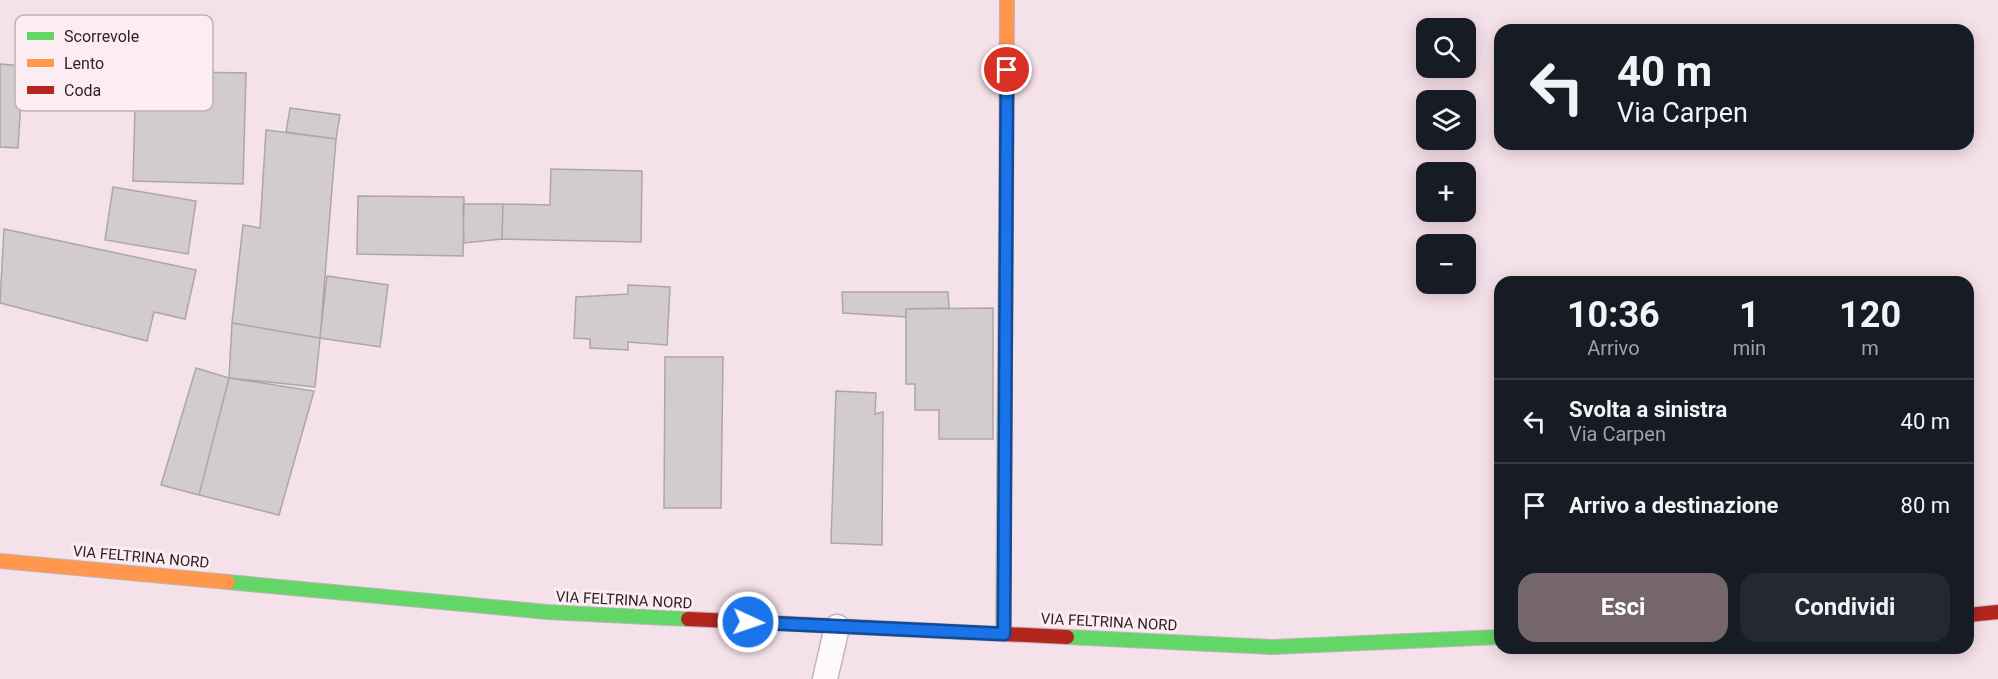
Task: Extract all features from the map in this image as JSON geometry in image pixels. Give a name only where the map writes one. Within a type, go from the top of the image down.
[{"type":"main road","points":[[1004,634],[1007,0]]},
{"type":"main road","name":"VIA FELTRINA NORD","points":[[0,561],[547,612],[837,627],[1272,647],[1494,637]]},
{"type":"main road","points":[[1974,614],[1998,612]]},
{"type":"lane","points":[[825,679],[837,627]]},
{"type":"building","points":[[0,64],[15,65],[15,111],[20,111],[18,148],[0,147]]},
{"type":"building","points":[[213,72],[246,73],[243,184],[133,181],[135,111],[213,111]]},
{"type":"building","points":[[290,108],[340,115],[336,139],[286,132]]},
{"type":"building","points":[[266,130],[336,139],[320,338],[232,323],[243,225],[260,228]]},
{"type":"building","points":[[551,169],[642,171],[641,242],[502,239],[503,204],[550,205]]},
{"type":"building","points":[[113,187],[196,201],[188,254],[105,240]]},
{"type":"building","points":[[358,196],[464,197],[463,256],[357,254]]},
{"type":"building","points":[[463,204],[503,204],[502,239],[464,243]]},
{"type":"building","points":[[4,229],[196,270],[185,319],[154,312],[147,341],[0,303]]},
{"type":"building","points":[[327,276],[388,285],[380,347],[320,338]]},
{"type":"building","points":[[628,285],[670,287],[667,345],[628,342],[628,350],[590,348],[590,339],[574,338],[576,297],[628,294]]},
{"type":"building","points":[[842,292],[948,292],[949,308],[906,309],[906,317],[843,313]]},
{"type":"building","points":[[993,308],[993,439],[939,439],[939,410],[915,410],[915,384],[906,384],[906,309]]},
{"type":"building","points":[[232,323],[320,338],[315,387],[229,378]]},
{"type":"building","points":[[665,357],[723,357],[721,508],[664,508]]},
{"type":"building","points":[[196,368],[229,378],[199,495],[161,485]]},
{"type":"building","points":[[229,378],[314,391],[279,515],[199,495]]},
{"type":"building","points":[[836,391],[876,393],[875,414],[883,412],[882,545],[831,543]]},
{"type":"traffic: fast","points":[[1003,634],[1006,229]]},
{"type":"traffic: fast","points":[[228,582],[547,612],[688,619]]},
{"type":"traffic: fast","points":[[1067,637],[1272,647],[1494,637]]},
{"type":"traffic: slow","points":[[1006,229],[1007,0]]},
{"type":"traffic: slow","points":[[0,561],[228,582]]},
{"type":"traffic: jam","points":[[1974,614],[1998,612]]},
{"type":"traffic: jam","points":[[688,619],[1067,637]]},
{"type":"route","points":[[748,622],[1004,634],[1007,70]]}]
